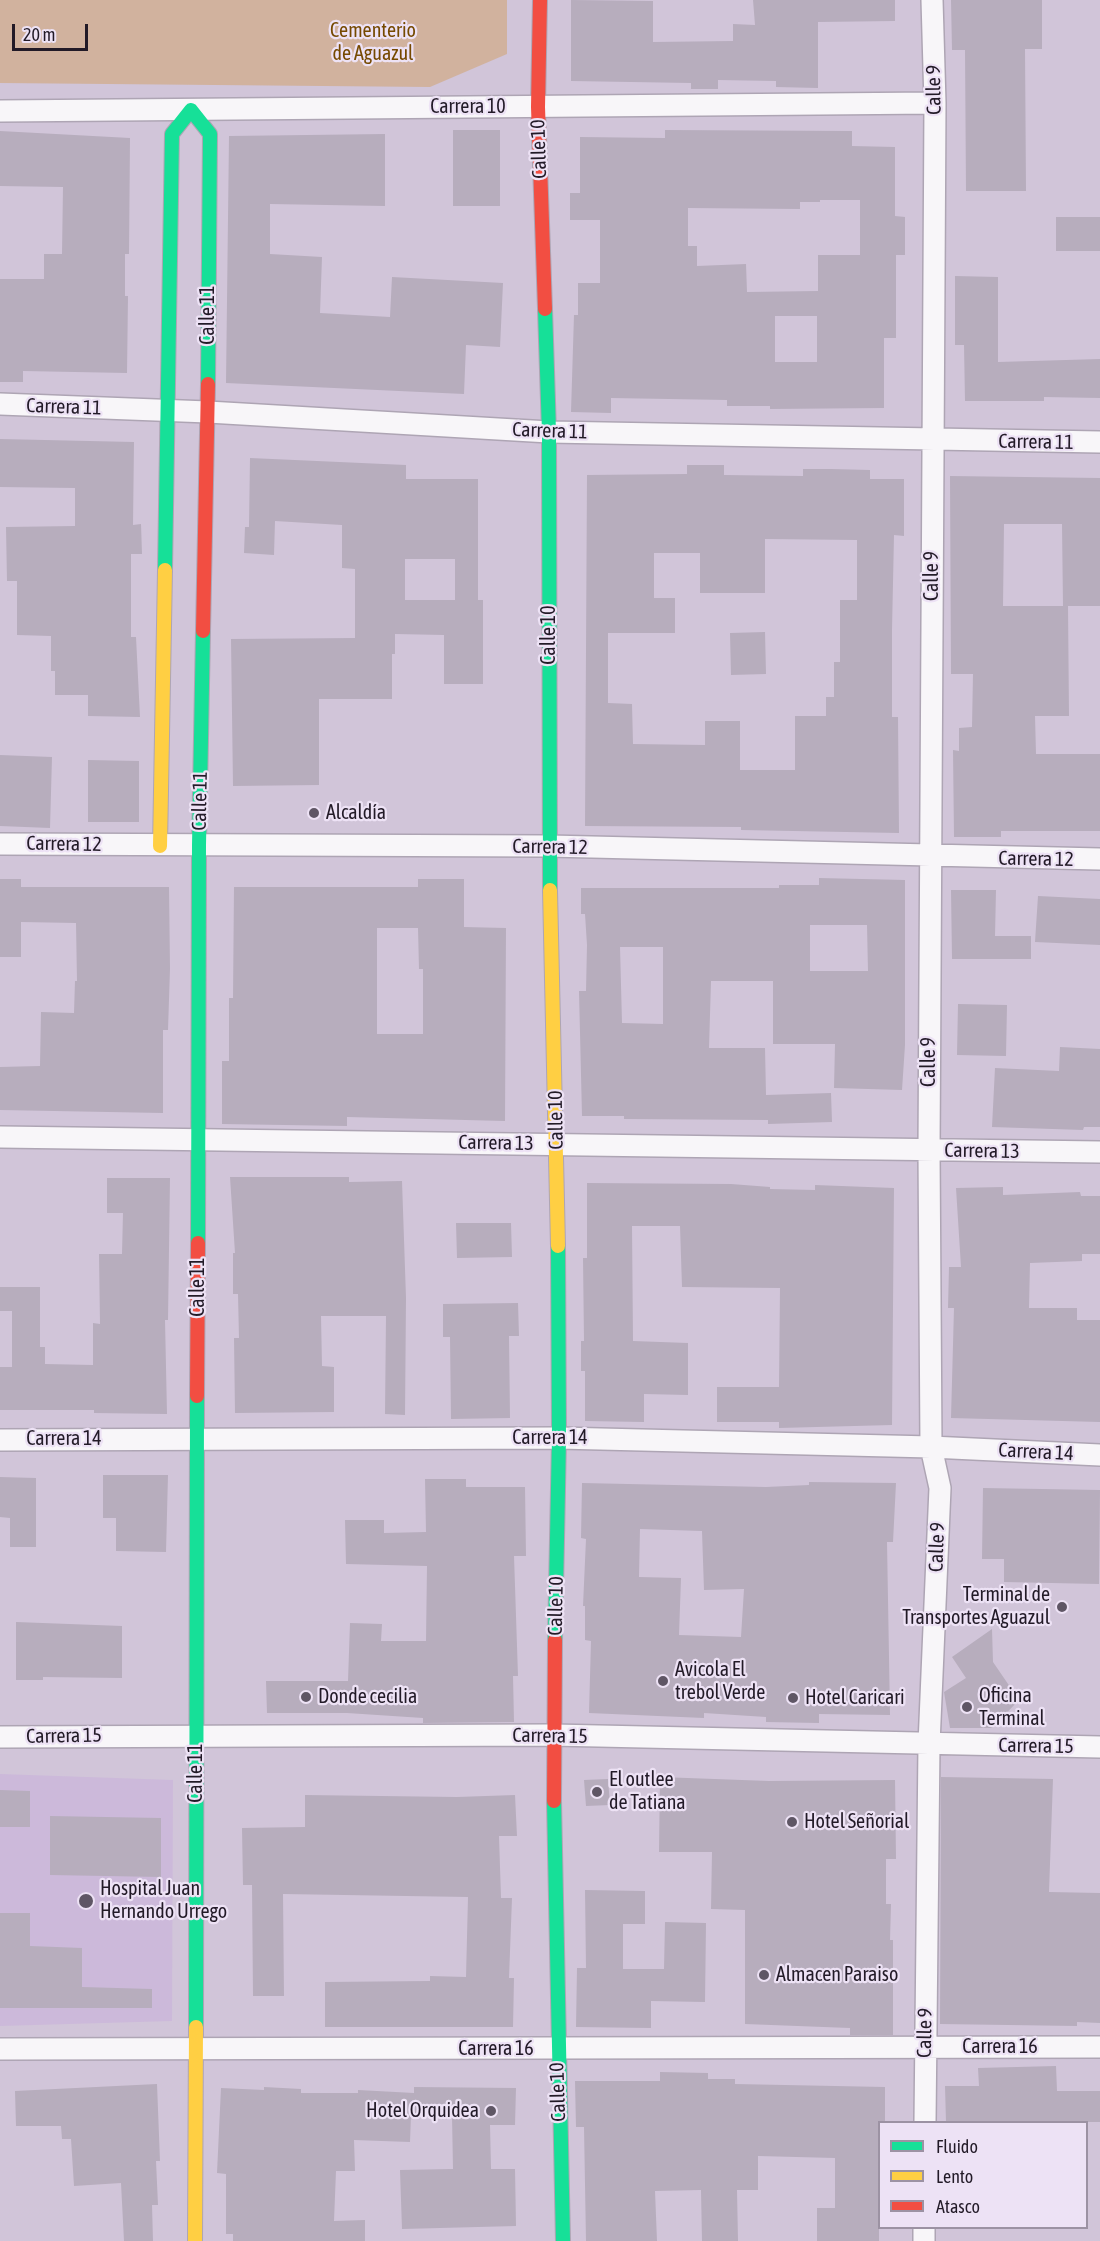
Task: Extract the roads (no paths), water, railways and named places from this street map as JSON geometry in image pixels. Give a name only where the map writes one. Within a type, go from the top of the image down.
[{"type":"street","name":"Calle 10","points":[[540,0],[538,107],[549,432],[549,846],[557,1143],[559,1438],[553,1735],[562,2241]]},
{"type":"street","name":"Calle 9","points":[[925,2121],[929,1744],[940,1488],[931,1447],[928,1150],[935,104],[932,0]]},
{"type":"street","name":"Carrera 10","points":[[0,111],[935,104]]},
{"type":"street","name":"Calle 11","points":[[160,846],[171,134],[191,110],[210,134],[208,412],[199,845],[195,2241]]},
{"type":"street","name":"Carrera 11","points":[[0,404],[208,412],[549,432],[933,441],[1100,442]]},
{"type":"street","name":"Carrera 12","points":[[0,844],[549,846],[1100,860]]},
{"type":"street","name":"Carrera 13","points":[[0,1137],[1100,1152]]},
{"type":"street","name":"Carrera 14","points":[[0,1440],[559,1438],[931,1447],[1100,1455]]},
{"type":"street","name":"Carrera 15","points":[[0,1737],[553,1735],[1100,1746]]},
{"type":"street","name":"Carrera 16","points":[[0,2049],[1100,2047]]},
{"type":"place","name":"Alcaldía","points":[[314,813]]},
{"type":"place","name":"Terminal de Transportes Aguazul","points":[[1062,1607]]},
{"type":"place","name":"Avicola El trebol Verde","points":[[663,1681]]},
{"type":"place","name":"Donde cecilia","points":[[306,1697]]},
{"type":"place","name":"Hotel Caricari","points":[[793,1698]]},
{"type":"place","name":"Oficina Terminal","points":[[967,1707]]},
{"type":"place","name":"El outlee de Tatiana","points":[[597,1792]]},
{"type":"place","name":"Hotel Señorial","points":[[792,1822]]},
{"type":"place","name":"Hospital Juan Hernando Urrego","points":[[86,1901]]},
{"type":"place","name":"Almacen Paraiso","points":[[764,1975]]},
{"type":"place","name":"Hotel Orquidea","points":[[491,2111]]},
{"type":"park label","name":"Cementerio de Aguazul","points":[[373,42]]}]
